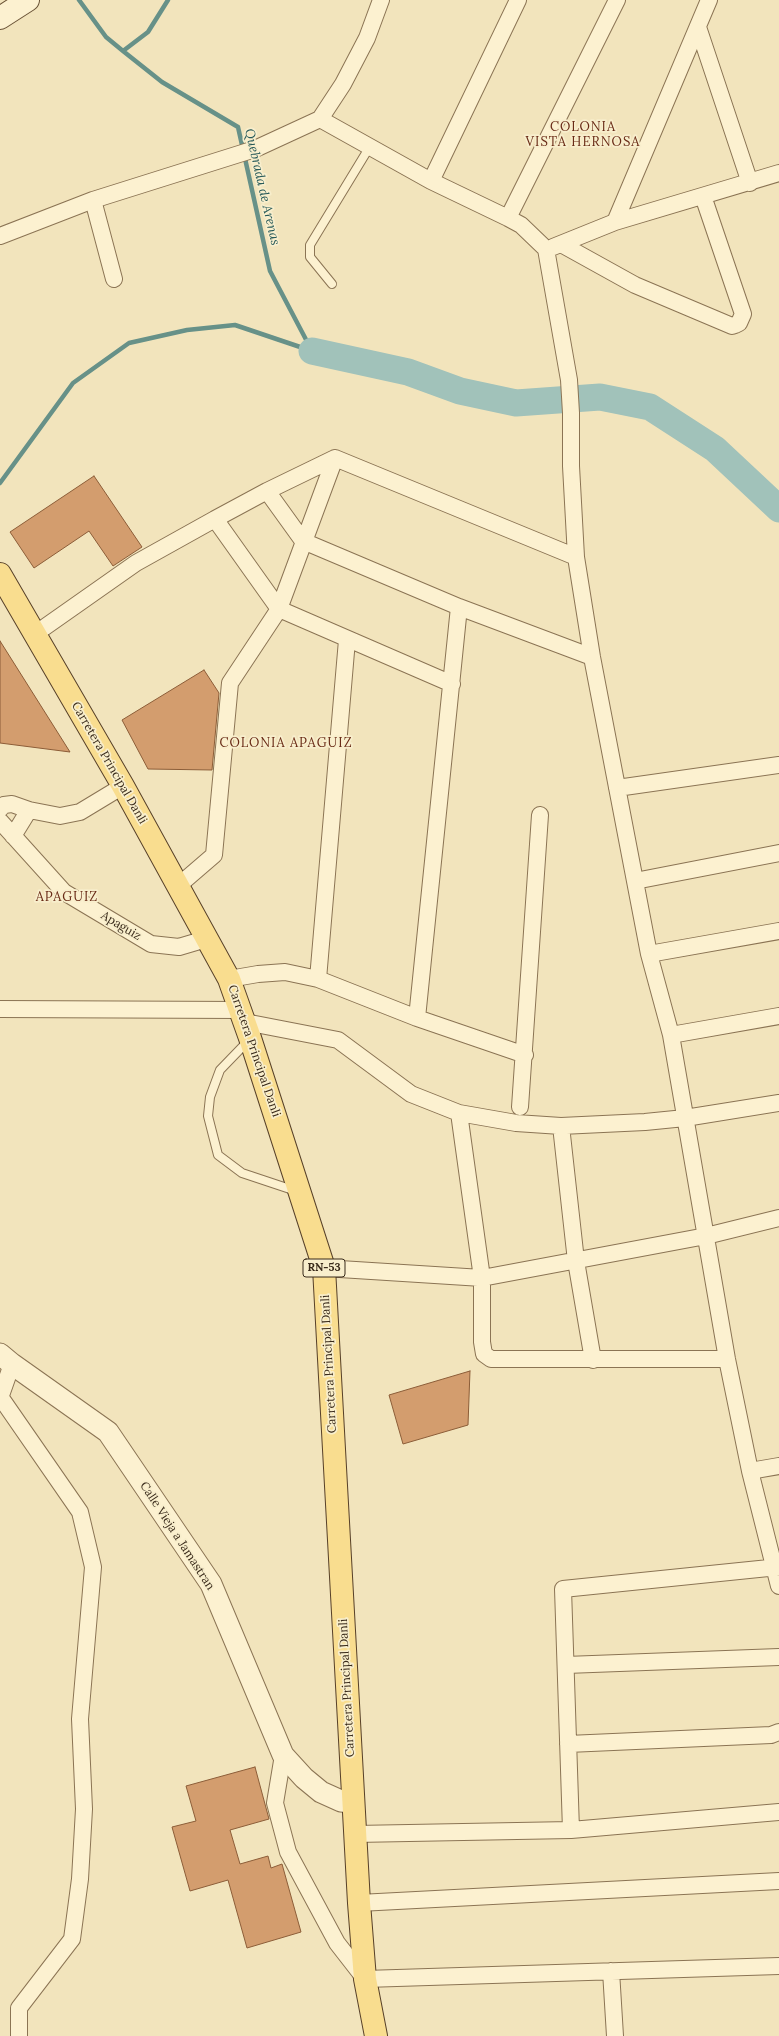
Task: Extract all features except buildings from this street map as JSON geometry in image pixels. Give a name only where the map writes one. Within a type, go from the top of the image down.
[{"type":"main road","points":[[0,18],[28,0]]},
{"type":"main road","name":"Carretera Principal Danli","points":[[0,574],[123,786],[206,939],[229,978],[324,1268],[354,1834],[365,1979],[376,2036]]},
{"type":"street","points":[[0,236],[93,200],[255,149],[320,120],[344,84],[364,45],[381,0]]},
{"type":"street","points":[[431,181],[518,0]]},
{"type":"street","points":[[508,218],[618,0]]},
{"type":"street","points":[[616,222],[709,0]]},
{"type":"street","points":[[698,27],[750,183]]},
{"type":"street","points":[[320,120],[368,148],[431,181],[521,225],[553,246],[635,285],[732,326],[740,323],[743,314],[703,196]]},
{"type":"street","points":[[553,246],[616,222],[750,183],[779,173]]},
{"type":"street","points":[[93,200],[114,279]]},
{"type":"street","points":[[553,246],[571,413],[571,466],[576,556],[592,657],[649,954],[671,1035],[727,1359],[750,1471],[777,1568],[779,1586]]},
{"type":"street","points":[[35,634],[136,563],[267,491],[335,458],[576,556]]},
{"type":"street","points":[[178,886],[214,855],[230,683],[279,609],[335,458]]},
{"type":"street","points":[[267,491],[303,541],[459,607],[592,657]]},
{"type":"street","points":[[215,519],[279,609],[347,640],[452,684]]},
{"type":"street","points":[[417,1018],[459,607]]},
{"type":"street","points":[[318,979],[347,640]]},
{"type":"street","points":[[617,788],[779,765]]},
{"type":"street","points":[[0,809],[4,805],[9,804],[29,810],[60,816],[80,812],[123,786]]},
{"type":"street","points":[[13,836],[29,810]]},
{"type":"street","points":[[520,1107],[525,1055],[540,815]]},
{"type":"street","name":"Apaguiz","points":[[0,821],[64,892],[151,944],[179,947],[206,939]]},
{"type":"street","points":[[635,881],[779,852]]},
{"type":"street","points":[[649,954],[779,931]]},
{"type":"street","points":[[229,978],[285,972],[318,979],[417,1018],[525,1055]]},
{"type":"street","points":[[0,1009],[245,1023],[338,1040],[411,1094],[460,1113],[516,1123],[561,1126],[685,1118],[779,1103]]},
{"type":"street","points":[[671,1035],[779,1016]]},
{"type":"street","points":[[460,1113],[482,1278],[482,1342],[484,1354],[491,1359],[727,1359]]},
{"type":"street","points":[[561,1126],[576,1261],[593,1360]]},
{"type":"street","points":[[324,1268],[482,1278],[706,1236],[779,1218]]},
{"type":"street","points":[[6,1359],[0,1398],[80,1512],[93,1567],[80,1719],[84,1809],[81,1872],[72,1939],[19,2008],[19,2036]]},
{"type":"street","name":"Calle Vieja a Jamastran","points":[[6,1359],[108,1432],[211,1584],[283,1755],[304,1778],[321,1792],[341,1801],[352,1802]]},
{"type":"street","points":[[750,1471],[779,1466]]},
{"type":"street","points":[[572,1830],[563,1589],[777,1568]]},
{"type":"street","points":[[566,1665],[779,1657]]},
{"type":"street","points":[[568,1744],[771,1735],[779,1732]]},
{"type":"street","points":[[283,1755],[275,1803],[288,1852],[337,1943],[365,1979],[779,1966]]},
{"type":"street","points":[[354,1834],[572,1830],[779,1812]]},
{"type":"street","points":[[359,1903],[779,1881]]},
{"type":"street","points":[[610,1972],[615,2036]]},
{"type":"lane","points":[[332,284],[310,257],[310,245],[368,148]]},
{"type":"lane","points":[[245,1023],[220,1070],[210,1097],[208,1116],[218,1155],[242,1173],[300,1193]]},
{"type":"waterway","name":"Quebrada de Arenas","points":[[79,0],[106,37],[123,51],[162,82],[238,127],[270,271],[312,351]]},
{"type":"waterway","points":[[123,51],[148,32],[168,0]]},
{"type":"waterway","points":[[0,483],[73,383],[129,343],[187,330],[235,325],[312,351]]},
{"type":"waterway","points":[[312,351],[408,372],[460,391],[516,403],[600,397],[650,407],[715,449],[779,509]]},
{"type":"district","name":"COLONIA VISTA HERNOSA","points":[[583,134]]},
{"type":"district","name":"COLONIA APAGUIZ","points":[[286,743]]},
{"type":"district","name":"APAGUIZ","points":[[67,897]]}]
